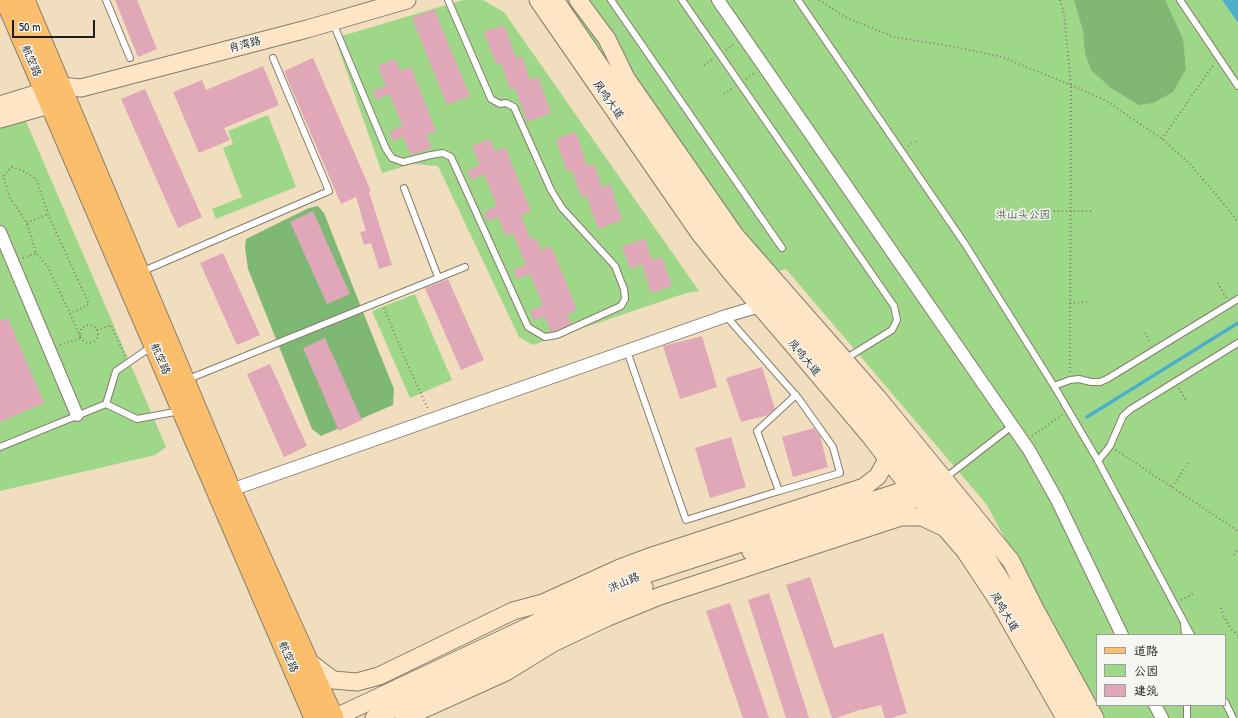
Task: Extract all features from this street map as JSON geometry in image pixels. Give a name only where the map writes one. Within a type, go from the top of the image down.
[{"type":"main road","name":"航空路","points":[[5,0],[61,94],[140,273],[231,490],[334,718]]},
{"type":"main road","name":"航空路","points":[[25,0],[154,345],[314,718]]},
{"type":"street","name":"肖湾路","points":[[0,105],[61,94],[407,0]]},
{"type":"street","name":"凤鸣大道","points":[[538,0],[700,234],[850,412],[914,493],[966,551],[1000,604],[1065,718]]},
{"type":"street","name":"凤鸣大道","points":[[555,0],[717,237],[936,484],[978,544],[1011,596],[1081,718]]},
{"type":"street","points":[[578,0],[607,39],[626,78],[735,235],[876,397],[936,484],[1011,561],[1035,610],[1095,718]]},
{"type":"street","points":[[718,0],[1028,450],[1057,500],[1122,634]]},
{"type":"street","name":"肖湾路","points":[[0,118],[61,94]]},
{"type":"street","points":[[0,232],[77,415]]},
{"type":"street","points":[[231,490],[726,316],[760,306]]},
{"type":"street","points":[[308,661],[333,680],[357,682],[379,676],[513,611],[543,603],[620,568],[864,486],[878,476],[887,459]]},
{"type":"street","name":"洪山路","points":[[374,718],[540,638],[577,618],[652,584],[936,484]]},
{"type":"street","name":"洪山路","points":[[334,718],[570,607],[647,574],[914,493]]},
{"type":"street","points":[[404,718],[506,672],[553,643],[606,618],[660,596],[901,517],[922,517],[945,528]]},
{"type":"street","points":[[1156,706],[1162,718]]},
{"type":"lane","points":[[106,0],[130,58]]},
{"type":"lane","points":[[333,21],[386,149],[392,158],[403,162],[443,153],[450,157],[528,327],[545,337],[557,335],[621,306],[625,299],[624,290],[615,266],[562,208],[551,190],[514,107],[506,103],[500,104],[491,99],[448,0]]},
{"type":"lane","points":[[611,0],[782,248]]},
{"type":"lane","points":[[682,0],[894,306],[897,320],[892,330],[844,360]]},
{"type":"lane","points":[[798,0],[965,244],[1054,386],[1098,461],[1190,634]]},
{"type":"lane","points":[[1180,0],[1238,86]]},
{"type":"lane","points":[[140,273],[328,191],[273,58]]},
{"type":"lane","points":[[404,188],[438,277]]},
{"type":"lane","points":[[185,380],[465,267]]},
{"type":"lane","points":[[1054,386],[1070,380],[1079,379],[1091,382],[1100,382],[1107,379],[1238,299]]},
{"type":"lane","points":[[627,351],[686,520],[840,472],[833,447],[796,395],[726,316]]},
{"type":"lane","points":[[1098,461],[1110,446],[1123,416],[1238,344]]},
{"type":"lane","points":[[106,404],[116,371],[154,345]]},
{"type":"lane","points":[[779,491],[757,431],[796,395]]},
{"type":"lane","points":[[0,447],[106,404],[137,419],[181,410]]},
{"type":"lane","points":[[936,484],[1012,426]]},
{"type":"lane","points":[[1184,621],[1184,634]]},
{"type":"lane","points":[[1226,704],[1233,718]]},
{"type":"lane","points":[[1187,706],[1187,718]]},
{"type":"path","points":[[819,0],[845,17],[894,37],[955,47],[1002,57],[1071,84],[1105,100],[1162,139],[1190,164],[1238,223]]},
{"type":"path","points":[[1060,0],[1064,14],[1071,84],[1070,380]]},
{"type":"path","points":[[1162,139],[1218,57]]},
{"type":"path","points":[[70,314],[89,304],[48,214],[36,179],[23,171],[12,167],[3,176],[10,198],[27,223],[36,253],[48,267],[81,338],[86,342],[92,342],[98,336],[98,330]]},
{"type":"path","points":[[1050,211],[1094,211]]},
{"type":"path","points":[[27,223],[48,214]]},
{"type":"path","points":[[13,262],[36,253]]},
{"type":"path","points":[[1218,283],[1230,304]]},
{"type":"path","points":[[381,300],[406,361],[433,419]]},
{"type":"path","points":[[1070,303],[1087,302]]},
{"type":"path","points":[[81,338],[80,333],[85,326],[91,325],[98,330]]},
{"type":"path","points":[[98,330],[112,325],[129,363]]},
{"type":"path","points":[[1145,333],[1155,349]]},
{"type":"path","points":[[50,349],[81,338]]},
{"type":"path","points":[[1176,382],[1186,401]]},
{"type":"path","points":[[1034,435],[1055,420]]},
{"type":"path","points":[[1110,446],[1238,531]]},
{"type":"path","points":[[1172,487],[1188,463]]},
{"type":"path","points":[[1234,555],[1238,549]]},
{"type":"path","points":[[1174,603],[1194,593]]},
{"type":"path","points":[[1221,608],[1223,615],[1231,629],[1238,635]]},
{"type":"green space","points":[[463,0],[483,0],[504,12],[699,291],[686,293],[533,345],[519,337],[438,166],[412,164],[382,173],[335,38]]},
{"type":"green space","name":"洪山头公园","points":[[531,0],[1222,0],[1238,23],[1238,718],[1092,718],[1076,672],[987,505],[786,269],[754,278]]},
{"type":"green space","points":[[1074,0],[1165,0],[1183,39],[1186,69],[1173,92],[1153,103],[1139,105],[1111,88],[1091,70],[1085,53],[1083,31]]},
{"type":"green space","points":[[268,115],[296,187],[216,219],[212,209],[242,197],[223,148],[233,144],[228,131]]},
{"type":"green space","points":[[25,119],[166,447],[155,455],[0,491],[0,123]]},
{"type":"green space","points":[[318,206],[324,213],[394,389],[393,405],[321,436],[312,429],[248,269],[245,247],[246,239],[309,208]]},
{"type":"green space","points":[[415,294],[452,380],[410,398],[372,311]]},
{"type":"water","points":[[1222,0],[1238,0],[1238,23]]},
{"type":"building","points":[[115,0],[137,0],[157,49],[138,57]]},
{"type":"building","points":[[434,9],[470,96],[447,105],[412,18]]},
{"type":"building","points":[[504,25],[516,58],[522,56],[530,80],[538,77],[551,113],[527,122],[515,88],[510,89],[501,63],[496,64],[484,32]]},
{"type":"building","points":[[313,58],[371,191],[369,192],[392,265],[379,269],[371,243],[364,245],[360,232],[366,231],[356,197],[341,204],[284,71]]},
{"type":"building","points":[[395,59],[400,71],[411,67],[436,131],[426,135],[432,148],[411,155],[403,137],[393,141],[389,132],[403,126],[389,94],[376,100],[373,91],[386,86],[378,66]]},
{"type":"building","points":[[263,66],[279,105],[224,128],[230,140],[199,153],[173,92],[202,80],[206,90]]},
{"type":"building","points":[[145,89],[202,217],[178,228],[121,99]]},
{"type":"building","points":[[576,132],[587,166],[594,164],[602,187],[610,184],[622,220],[598,229],[586,195],[581,197],[572,170],[567,172],[556,139]]},
{"type":"building","points":[[490,139],[495,151],[505,147],[531,211],[521,215],[531,240],[536,238],[541,250],[551,246],[577,310],[567,315],[571,324],[556,331],[551,332],[544,316],[534,321],[530,311],[543,305],[530,274],[517,279],[513,270],[526,265],[513,233],[506,236],[498,217],[488,221],[484,212],[497,206],[484,174],[471,180],[467,171],[480,165],[472,146]]},
{"type":"building","points":[[313,211],[350,294],[327,304],[290,222]]},
{"type":"building","points":[[645,239],[652,260],[662,257],[672,286],[651,293],[642,264],[630,269],[622,246]]},
{"type":"building","points":[[223,253],[260,335],[237,345],[200,263]]},
{"type":"building","points":[[448,279],[484,360],[461,370],[425,288]]},
{"type":"building","points":[[8,318],[44,403],[0,422],[0,321]]},
{"type":"building","points":[[702,336],[717,387],[680,399],[663,346]]},
{"type":"building","points":[[325,338],[362,420],[339,431],[303,348]]},
{"type":"building","points":[[270,364],[307,446],[284,457],[247,374]]},
{"type":"building","points":[[762,367],[775,409],[768,415],[741,422],[726,378]]},
{"type":"building","points":[[814,428],[820,436],[828,467],[793,477],[782,437]]},
{"type":"building","points":[[731,437],[746,487],[710,498],[695,448]]},
{"type":"building","points":[[810,577],[834,648],[883,633],[907,713],[891,718],[885,718],[881,705],[832,718],[786,585]]},
{"type":"building","points":[[769,593],[809,718],[786,718],[748,600]]},
{"type":"building","points":[[730,603],[769,718],[743,718],[706,611]]},
{"type":"waterway","points":[[1087,417],[1238,323]]}]
